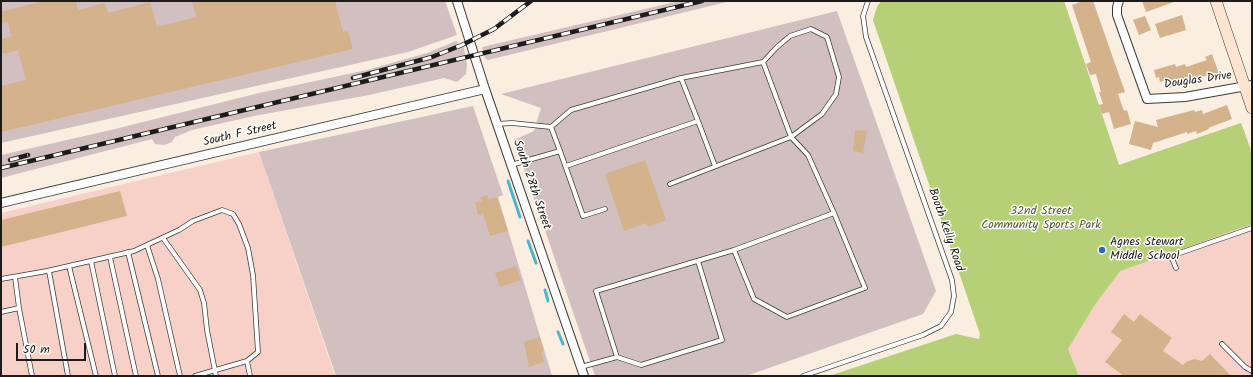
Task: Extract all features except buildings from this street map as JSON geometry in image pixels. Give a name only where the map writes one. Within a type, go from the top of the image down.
[{"type":"street","name":"South 28th Street","points":[[457,1],[485,89],[584,376]]},
{"type":"street","name":"Douglas Drive","points":[[1119,1],[1117,15],[1147,100],[1185,97],[1248,86]]},
{"type":"street","points":[[1216,1],[1248,86],[1252,108]]},
{"type":"street","name":"South F Street","points":[[1,203],[485,89]]},
{"type":"lane","name":"Booth Kelly Road","points":[[803,376],[923,335],[942,326],[951,312],[954,296],[952,280],[866,37],[863,16],[868,1]]},
{"type":"lane","points":[[497,124],[512,123],[551,126],[571,110],[681,78],[763,62],[790,36],[811,29],[827,37],[839,77],[836,94],[822,114],[791,137],[670,184]]},
{"type":"lane","points":[[734,250],[754,299],[787,317],[865,288],[808,154],[791,137],[763,62]]},
{"type":"lane","points":[[681,78],[715,166]]},
{"type":"lane","points":[[566,166],[698,121]]},
{"type":"lane","points":[[551,126],[583,216],[605,209]]},
{"type":"lane","points":[[511,165],[560,151]]},
{"type":"lane","points":[[1,279],[49,271],[128,252],[163,238],[179,230],[193,220],[222,210],[233,214],[239,224],[248,248],[253,275],[258,352],[248,361],[215,374],[195,376]]},
{"type":"lane","points":[[617,357],[596,291],[734,250],[834,213]]},
{"type":"lane","points":[[1176,268],[1171,256],[1250,229]]},
{"type":"lane","points":[[163,238],[200,290],[204,303],[215,374]]},
{"type":"lane","points":[[147,245],[158,278],[180,376]]},
{"type":"lane","points":[[128,252],[158,376]]},
{"type":"lane","points":[[110,257],[136,376]]},
{"type":"lane","points":[[90,261],[115,376]]},
{"type":"lane","points":[[582,367],[617,357],[642,365],[722,340],[698,261]]},
{"type":"lane","points":[[69,266],[96,376]]},
{"type":"lane","points":[[49,271],[68,376]]},
{"type":"lane","points":[[15,277],[19,308],[32,376]]},
{"type":"lane","points":[[1,312],[19,308]]},
{"type":"lane","points":[[1222,344],[1245,367],[1252,371]]},
{"type":"lane","points":[[248,361],[250,376]]},
{"type":"shaded area","points":[[1,1],[445,1],[457,35],[408,52],[1,143]]},
{"type":"shaded area","points":[[679,1],[731,1],[488,60],[485,58],[482,47]]},
{"type":"shaded area","name":"32nd Street Community Sports Park","points":[[881,1],[1064,1],[1119,165],[1241,123],[1252,153],[1252,376],[1079,376],[1068,349],[873,20],[877,7]]},
{"type":"shaded area","points":[[837,11],[936,291],[923,314],[746,376],[595,376],[514,140],[534,131],[541,108],[501,94]]},
{"type":"shaded area","points":[[456,41],[464,48],[467,65],[466,74],[457,82],[444,78],[369,95],[254,116],[192,130],[175,137],[172,142],[164,145],[155,144],[152,139],[1,178],[1,155],[111,130],[259,93],[367,70],[427,53]]},
{"type":"shaded area","points":[[473,106],[503,195],[498,197],[552,376],[336,376],[259,152]]},
{"type":"shaded area","points":[[259,152],[335,376],[1,376],[1,213]]},
{"type":"green space","name":"32nd Street Community Sports Park","points":[[881,1],[1064,1],[1119,165],[1241,123],[1252,153],[1252,224],[1120,271],[1094,306],[1068,349],[1079,376],[829,376],[956,334],[979,339],[980,334],[873,20],[877,7]]},
{"type":"waterway","points":[[508,181],[520,217]]},
{"type":"waterway","points":[[528,241],[536,263]]},
{"type":"waterway","points":[[545,290],[548,301]]},
{"type":"waterway","points":[[558,332],[563,344]]},
{"type":"railway","points":[[353,78],[432,57],[462,45],[494,29],[531,1]]},
{"type":"railway","points":[[1,168],[702,1]]},
{"type":"railway","points":[[10,160],[28,155]]},
{"type":"place","name":"Agnes Stewart Middle School","points":[[1102,250]]}]
